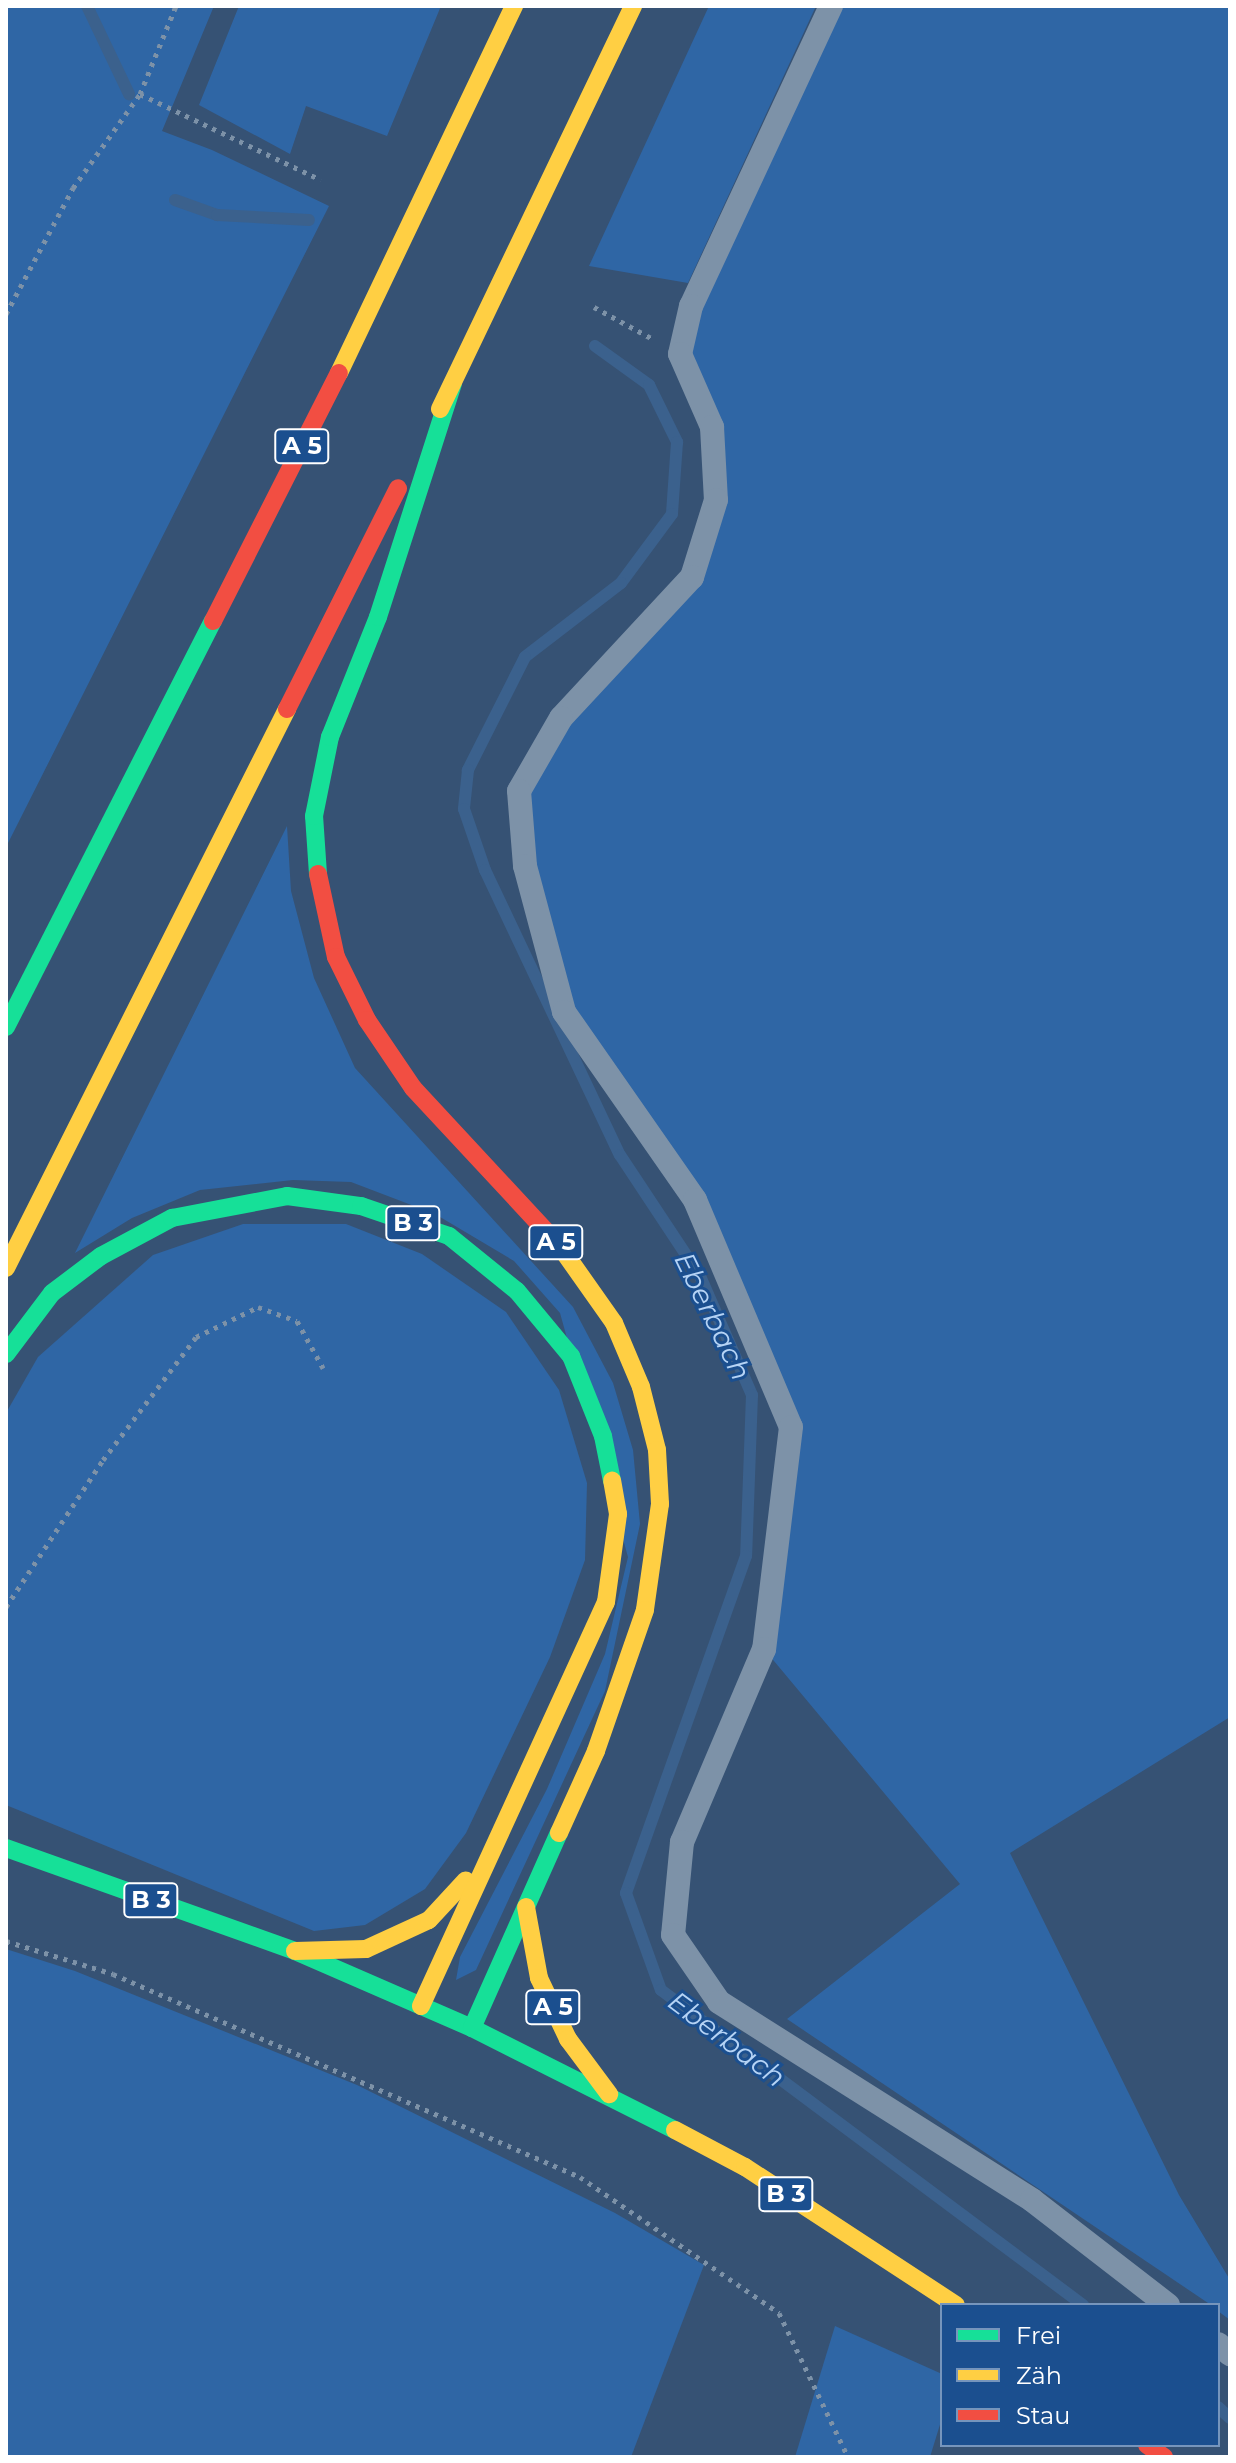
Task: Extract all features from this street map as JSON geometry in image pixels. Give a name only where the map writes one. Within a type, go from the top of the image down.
[{"type":"main road","name":"A 5","points":[[6,1027],[320,412],[514,6]]},
{"type":"main road","name":"A 5","points":[[6,1268],[351,576],[453,384],[633,6]]},
{"type":"main road","name":"A 5","points":[[453,384],[378,617],[330,737],[314,816],[318,882],[336,957],[367,1020],[413,1088],[557,1243],[614,1323],[641,1387],[657,1450],[660,1504],[645,1610],[596,1751],[472,2028]]},
{"type":"main road","name":"B 3","points":[[6,1354],[52,1293],[101,1256],[172,1218],[287,1196],[361,1206],[449,1236],[517,1291],[571,1356],[603,1436],[618,1514],[606,1602],[421,2006]]},
{"type":"main road","name":"B 3","points":[[6,1848],[295,1951],[472,2028],[609,2094],[745,2167],[953,2303]]},
{"type":"main road","name":"B 3","points":[[295,1951],[366,1949],[429,1920],[487,1858]]},
{"type":"main road","name":"A 5","points":[[526,1907],[539,1978],[568,2039],[609,2094]]},
{"type":"lane","points":[[831,6],[691,306],[680,354],[712,427],[716,500],[692,577],[561,718],[519,791],[525,866],[564,1012],[695,1200],[791,1427],[764,1649],[682,1842],[673,1935],[719,2002],[1032,2200],[1165,2303]]},
{"type":"path","points":[[6,314],[73,188],[140,94],[176,6]]},
{"type":"path","points":[[140,94],[321,180]]},
{"type":"path","points":[[594,307],[680,354]]},
{"type":"path","points":[[6,1607],[103,1460],[196,1337],[258,1307],[297,1321],[323,1368]]},
{"type":"path","points":[[6,1941],[113,1974],[580,2177],[779,2313],[848,2457]]},
{"type":"shaded area","points":[[6,6],[214,6],[162,131],[212,150],[329,206],[6,847]]},
{"type":"shaded area","points":[[239,6],[441,6],[387,136],[306,106],[290,154],[199,105]]},
{"type":"shaded area","points":[[709,6],[816,6],[688,283],[589,266]]},
{"type":"shaded area","points":[[831,6],[1230,6],[1230,1717],[1010,1853],[1179,2195],[1230,2280],[1230,2320],[1220,2312],[1220,2303],[1208,2303],[787,2019],[960,1884],[764,1649],[791,1427],[695,1200],[564,1012],[519,791],[561,718],[692,577],[716,500],[712,427],[680,354]]},
{"type":"shaded area","points":[[287,826],[291,891],[314,978],[355,1068],[573,1307],[613,1383],[633,1450],[640,1524],[605,1691],[476,1970],[456,1980],[460,1957],[547,1789],[605,1654],[628,1557],[560,1313],[514,1261],[435,1214],[351,1182],[293,1180],[200,1190],[132,1218],[75,1253]]},
{"type":"shaded area","points":[[243,1224],[346,1224],[422,1254],[506,1312],[559,1390],[587,1483],[585,1560],[550,1657],[466,1833],[425,1889],[365,1925],[314,1931],[6,1805],[6,1413],[38,1357],[153,1255]]},
{"type":"shaded area","points":[[6,1949],[75,1971],[357,2085],[615,2213],[704,2265],[631,2457],[6,2457]]},
{"type":"shaded area","points":[[835,2326],[940,2373],[940,2424],[930,2457],[795,2457]]},
{"type":"waterway","name":"Eberbach","points":[[87,6],[129,94]]},
{"type":"waterway","name":"Eberbach","points":[[175,200],[217,215],[309,220]]},
{"type":"waterway","name":"Eberbach","points":[[595,346],[649,385],[677,442],[672,514],[621,583],[525,657],[468,770],[464,809],[485,870],[620,1155],[700,1276],[752,1395],[746,1556],[626,1893],[661,1990],[1080,2303]]},
{"type":"waterway","name":"Eberbach","points":[[1220,2409],[1230,2418]]},
{"type":"traffic: fast","points":[[318,874],[314,816],[330,737],[378,617],[453,384]]},
{"type":"traffic: fast","points":[[6,1027],[213,621]]},
{"type":"traffic: fast","points":[[6,1354],[52,1293],[101,1256],[172,1218],[287,1196],[361,1206],[449,1236],[517,1291],[571,1356],[603,1436],[612,1481]]},
{"type":"traffic: fast","points":[[472,2028],[559,1833]]},
{"type":"traffic: fast","points":[[6,1848],[295,1951],[472,2028],[675,2130]]},
{"type":"traffic: slow","points":[[339,373],[514,6]]},
{"type":"traffic: slow","points":[[440,409],[633,6]]},
{"type":"traffic: slow","points":[[6,1268],[287,709]]},
{"type":"traffic: slow","points":[[559,1245],[614,1323],[641,1387],[657,1450],[660,1504],[645,1610],[596,1751],[559,1833]]},
{"type":"traffic: slow","points":[[421,2006],[606,1602],[618,1514],[612,1481]]},
{"type":"traffic: slow","points":[[295,1951],[366,1949],[429,1920],[466,1880]]},
{"type":"traffic: slow","points":[[526,1907],[539,1978],[568,2039],[609,2094]]},
{"type":"traffic: slow","points":[[675,2130],[745,2167],[953,2303]]},
{"type":"traffic: jam","points":[[213,621],[339,373]]},
{"type":"traffic: jam","points":[[287,709],[398,488]]},
{"type":"traffic: jam","points":[[318,874],[336,957],[367,1020],[413,1088],[559,1245]]},
{"type":"traffic: jam","points":[[1150,2447],[1164,2457]]}]
